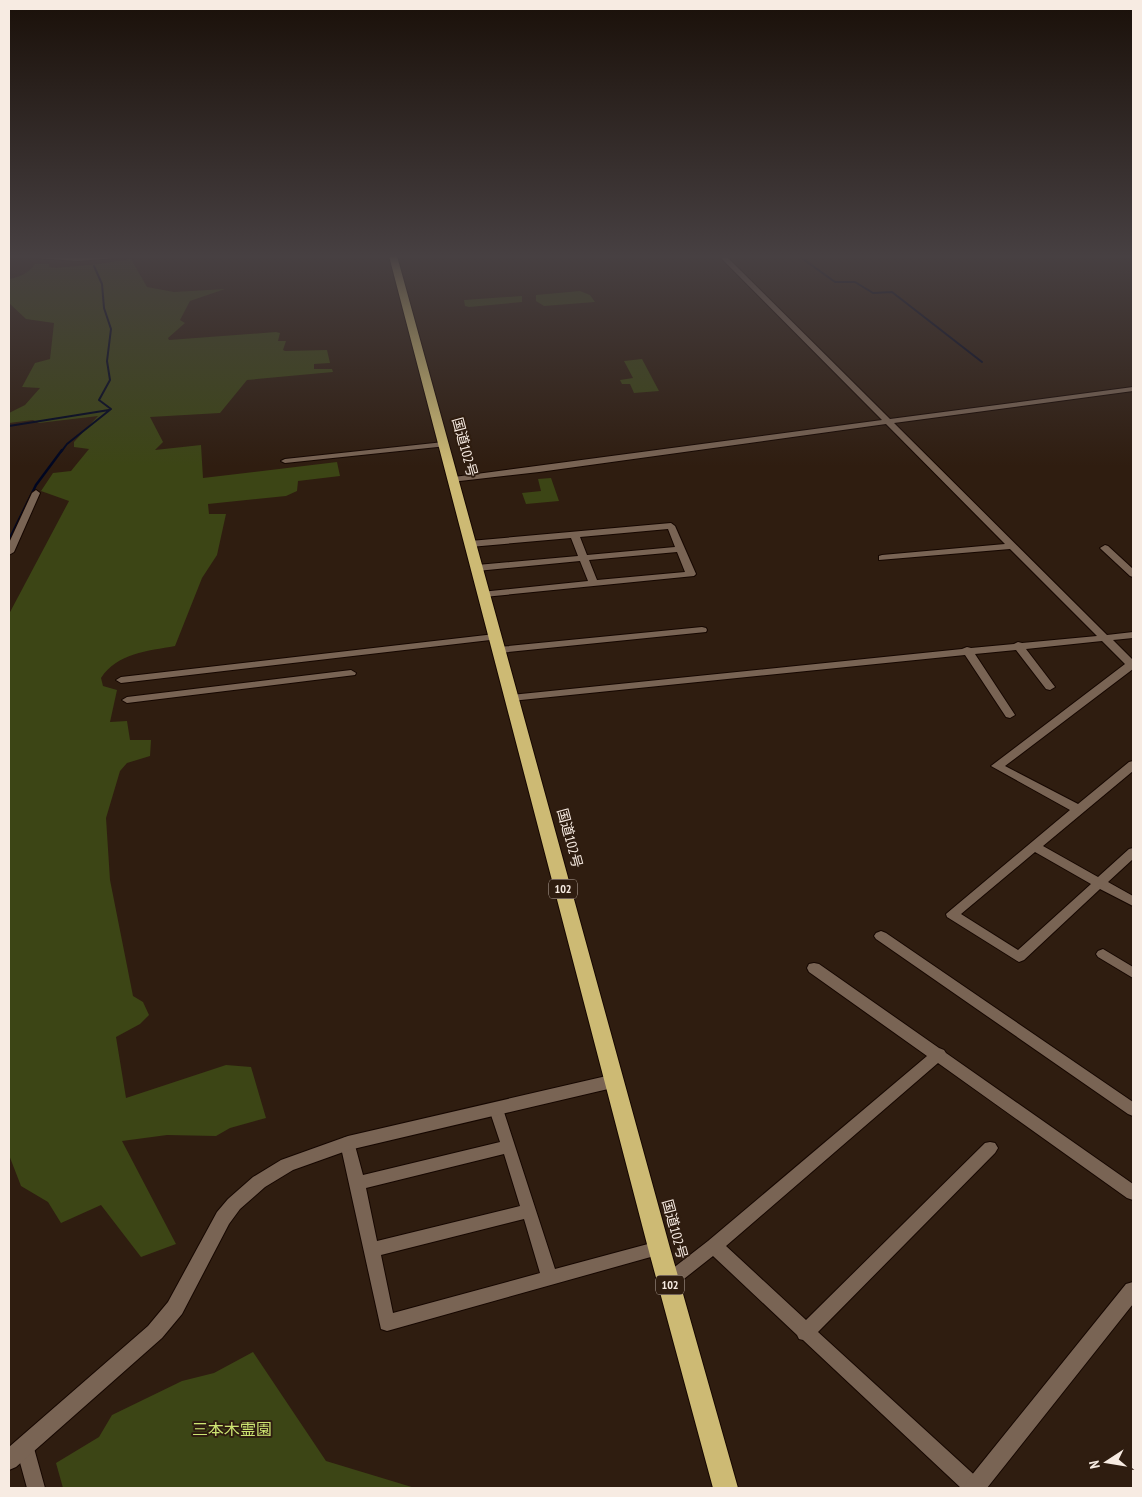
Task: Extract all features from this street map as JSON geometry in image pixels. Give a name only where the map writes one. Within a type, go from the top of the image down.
[{"type":"highway","name":"国道102号","points":[[412,326],[659,1248],[726,1488]]},
{"type":"street","points":[[793,326],[1132,665],[997,766],[1079,810]]},
{"type":"street","points":[[454,480],[698,450],[865,427],[889,421],[1133,389]]},
{"type":"street","points":[[285,460],[444,444]]},
{"type":"street","points":[[9,552],[15,528],[36,493]]},
{"type":"street","points":[[470,544],[671,526],[691,574],[484,594]]},
{"type":"street","points":[[575,535],[593,583]]},
{"type":"street","points":[[882,558],[1011,546]]},
{"type":"street","points":[[1105,548],[1133,574]]},
{"type":"street","points":[[477,568],[681,549]]},
{"type":"street","points":[[121,680],[497,644],[702,630]]},
{"type":"street","points":[[511,698],[967,650],[1133,635]]},
{"type":"street","points":[[1018,645],[1050,687]]},
{"type":"street","points":[[967,650],[1010,715]]},
{"type":"street","points":[[232,669],[232,687]]},
{"type":"street","points":[[127,700],[351,673]]},
{"type":"street","points":[[1133,764],[952,914],[1019,957],[1098,882],[1133,852]]},
{"type":"street","points":[[1035,847],[1133,902]]},
{"type":"street","points":[[881,936],[1133,1110]]},
{"type":"street","points":[[1102,954],[1133,972]]},
{"type":"street","points":[[814,968],[939,1054],[1133,1193]]},
{"type":"street","points":[[668,1281],[714,1246],[939,1054]]},
{"type":"street","points":[[36,1488],[17,1454],[155,1332],[175,1308],[219,1224],[234,1204],[259,1182],[287,1165],[348,1143],[615,1081]]},
{"type":"street","points":[[496,1109],[550,1278]]},
{"type":"street","points":[[348,1143],[387,1323],[659,1248]]},
{"type":"street","points":[[357,1183],[508,1146]]},
{"type":"street","points":[[805,1333],[990,1148]]},
{"type":"street","points":[[372,1250],[529,1211]]},
{"type":"street","points":[[714,1246],[805,1333],[974,1488],[1133,1290]]},
{"type":"green space","points":[[54,326],[182,326],[168,338],[169,340],[280,333],[278,341],[286,341],[283,350],[285,351],[327,350],[330,363],[314,364],[314,369],[332,369],[333,372],[247,380],[220,413],[150,417],[163,442],[155,450],[201,445],[203,478],[337,462],[340,476],[298,481],[297,491],[286,496],[208,504],[209,514],[226,514],[217,555],[202,578],[175,646],[134,654],[124,658],[101,678],[103,686],[117,690],[110,722],[127,721],[130,740],[151,740],[150,756],[127,763],[120,771],[106,818],[110,880],[133,996],[143,1002],[149,1015],[140,1024],[116,1037],[126,1098],[226,1065],[251,1067],[266,1118],[230,1128],[216,1136],[167,1135],[122,1141],[176,1244],[141,1257],[101,1205],[61,1223],[48,1202],[21,1186],[9,1155],[9,614],[69,501],[41,491],[53,473],[71,471],[89,449],[74,447],[74,442],[98,416],[39,423],[33,420],[9,423],[9,413],[25,405],[40,388],[22,387],[35,363],[50,359]]},
{"type":"green space","points":[[642,359],[659,391],[634,393],[630,384],[622,384],[620,380],[633,378],[624,361]]},
{"type":"green space","points":[[551,478],[559,501],[526,504],[522,493],[541,491],[538,479]]},
{"type":"green space","name":"三本木霊園","points":[[253,1352],[326,1461],[415,1488],[63,1488],[56,1463],[99,1437],[112,1415],[182,1381],[214,1373]]},
{"type":"waterway","points":[[61,452],[67,444],[111,409],[99,400],[110,380],[107,361],[110,326]]},
{"type":"waterway","points":[[936,326],[982,362]]},
{"type":"waterway","points":[[9,426],[109,410]]},
{"type":"waterway","points":[[9,540],[36,485],[62,450]]}]
